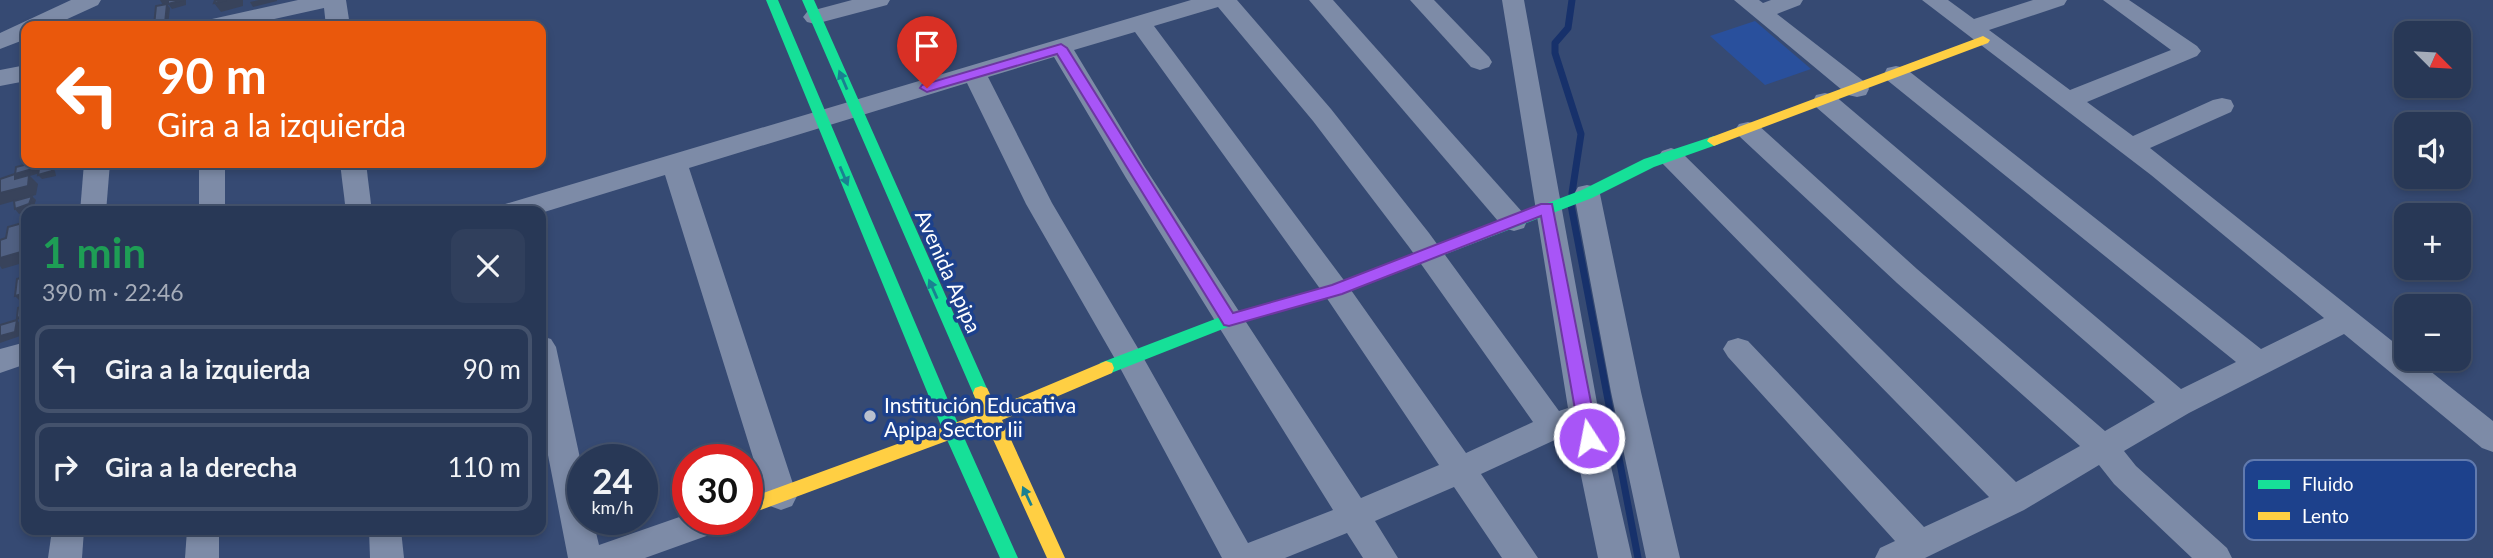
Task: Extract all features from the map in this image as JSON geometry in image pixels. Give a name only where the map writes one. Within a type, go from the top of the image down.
[{"type":"street","points":[[44,21],[90,0]]},
{"type":"street","points":[[208,0],[210,21]]},
{"type":"street","points":[[234,21],[333,0],[337,21]]},
{"type":"street","points":[[772,0],[820,120],[1009,558]]},
{"type":"street","points":[[811,9],[880,0]]},
{"type":"street","points":[[531,206],[1216,0]]},
{"type":"street","points":[[1226,0],[1322,115],[1419,240],[1553,426]]},
{"type":"street","points":[[1320,0],[1514,221]]},
{"type":"street","points":[[1421,0],[1480,62]]},
{"type":"street","points":[[1513,0],[1584,414],[1615,558]]},
{"type":"street","points":[[1753,6],[1792,0]]},
{"type":"street","points":[[1933,0],[2130,147],[2493,439]]},
{"type":"street","points":[[763,502],[953,433],[1129,358],[1229,320],[1336,289],[1587,194],[1649,163],[1748,130],[1896,74],[1977,34],[2056,0]]},
{"type":"street","points":[[2069,100],[2189,51],[2114,0]]},
{"type":"street","points":[[1753,6],[1857,89]]},
{"type":"street","name":"Avenida Apipa","points":[[811,9],[1055,558]]},
{"type":"street","points":[[1140,23],[1336,289],[1521,558]]},
{"type":"street","points":[[0,42],[21,32]]},
{"type":"street","points":[[1061,48],[1229,320],[1381,558]]},
{"type":"street","points":[[0,78],[21,74]]},
{"type":"street","points":[[975,74],[1039,204],[1129,358],[1239,558]]},
{"type":"street","points":[[1896,74],[2259,363]]},
{"type":"street","points":[[1825,101],[2178,404]]},
{"type":"street","points":[[2130,147],[2222,106]]},
{"type":"street","points":[[1748,130],[1908,276],[2105,449],[2124,475],[2215,558]]},
{"type":"street","points":[[1671,157],[2013,500]]},
{"type":"street","points":[[674,162],[781,496]]},
{"type":"street","points":[[93,206],[97,168]]},
{"type":"street","points":[[212,168],[212,206]]},
{"type":"street","points":[[355,168],[358,206]]},
{"type":"street","points":[[1587,194],[1626,392],[1663,558]]},
{"type":"street","points":[[1738,349],[1905,551],[2013,500],[2105,449],[2178,404],[2344,321]]},
{"type":"street","points":[[0,361],[21,355]]},
{"type":"street","points":[[546,371],[585,558]]},
{"type":"street","points":[[1248,558],[1407,494],[1459,468],[1584,414]]},
{"type":"street","points":[[604,558],[672,534]]},
{"type":"street","points":[[65,558],[67,535]]},
{"type":"street","points":[[202,558],[203,535]]},
{"type":"street","points":[[385,535],[387,558]]},
{"type":"shaded area","points":[[1755,21],[1811,69],[1765,85],[1710,36]]},
{"type":"building","points":[[167,4],[165,21],[154,21],[156,6]]},
{"type":"building","points":[[21,166],[21,168],[36,168],[15,174],[16,167]]},
{"type":"building","points":[[51,168],[52,171],[38,175],[39,169]]},
{"type":"building","points":[[15,174],[15,179],[29,175],[28,186],[0,193],[0,179]]},
{"type":"building","points":[[32,196],[29,204],[15,209],[14,201]]},
{"type":"building","points":[[21,223],[21,252],[0,258],[0,240],[6,238],[8,227]]},
{"type":"building","points":[[21,278],[21,294],[15,296],[17,279]]},
{"type":"building","points":[[21,307],[21,317],[17,318],[18,308]]},
{"type":"building","points":[[17,320],[15,332],[0,336],[0,325]]},
{"type":"waterway","points":[[1572,0],[1568,28],[1555,43],[1555,53],[1581,134],[1572,193]]},
{"type":"waterway","points":[[1571,205],[1638,558]]},
{"type":"traffic: fast","points":[[772,0],[953,433],[1009,558]]},
{"type":"traffic: fast","points":[[808,0],[981,393]]},
{"type":"traffic: fast","points":[[1106,368],[1229,320],[1336,290],[1587,194],[1649,163],[1714,141]]},
{"type":"traffic: slow","points":[[1714,141],[1983,40]]},
{"type":"traffic: slow","points":[[763,501],[953,433],[1106,368]]},
{"type":"traffic: slow","points":[[981,393],[1056,558]]},
{"type":"place","name":"Institución Educativa Apipa Sector Iii","points":[[870,416]]},
{"type":"route","points":[[927,88],[1061,48],[1135,172],[1229,320],[1336,289],[1547,208],[1589,438]]}]
